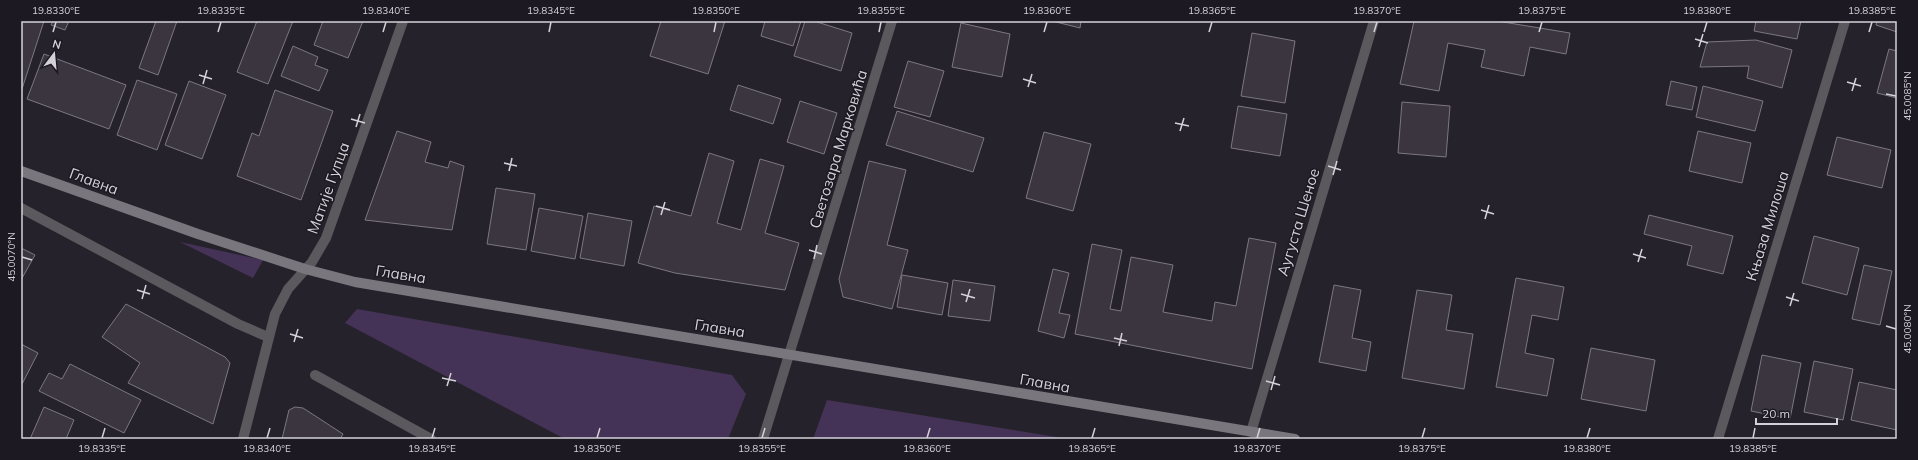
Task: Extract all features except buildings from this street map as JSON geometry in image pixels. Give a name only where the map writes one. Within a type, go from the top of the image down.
[{"type":"main road","name":"Главна","points":[[21,171],[198,234],[305,269],[365,284],[789,355],[1250,435],[1295,439]]},
{"type":"street","name":"Матије Гупца","points":[[243,439],[275,314],[281,301],[315,258],[326,238],[403,21]]},
{"type":"street","name":"Светозара Марковића","points":[[789,355],[892,21]]},
{"type":"street","name":"Аугуста Шеное","points":[[1250,435],[1374,21]]},
{"type":"street","name":"Књаза Милоша","points":[[1718,439],[1845,21]]},
{"type":"street","points":[[21,208],[238,324],[268,337]]},
{"type":"street","points":[[764,439],[782,383],[789,355]]},
{"type":"street","points":[[315,376],[431,439]]},
{"type":"shaded area","points":[[180,242],[263,260],[253,278]]},
{"type":"shaded area","points":[[357,309],[732,375],[746,394],[728,439],[565,439],[345,323]]},
{"type":"shaded area","points":[[827,400],[1069,439],[813,439]]}]
